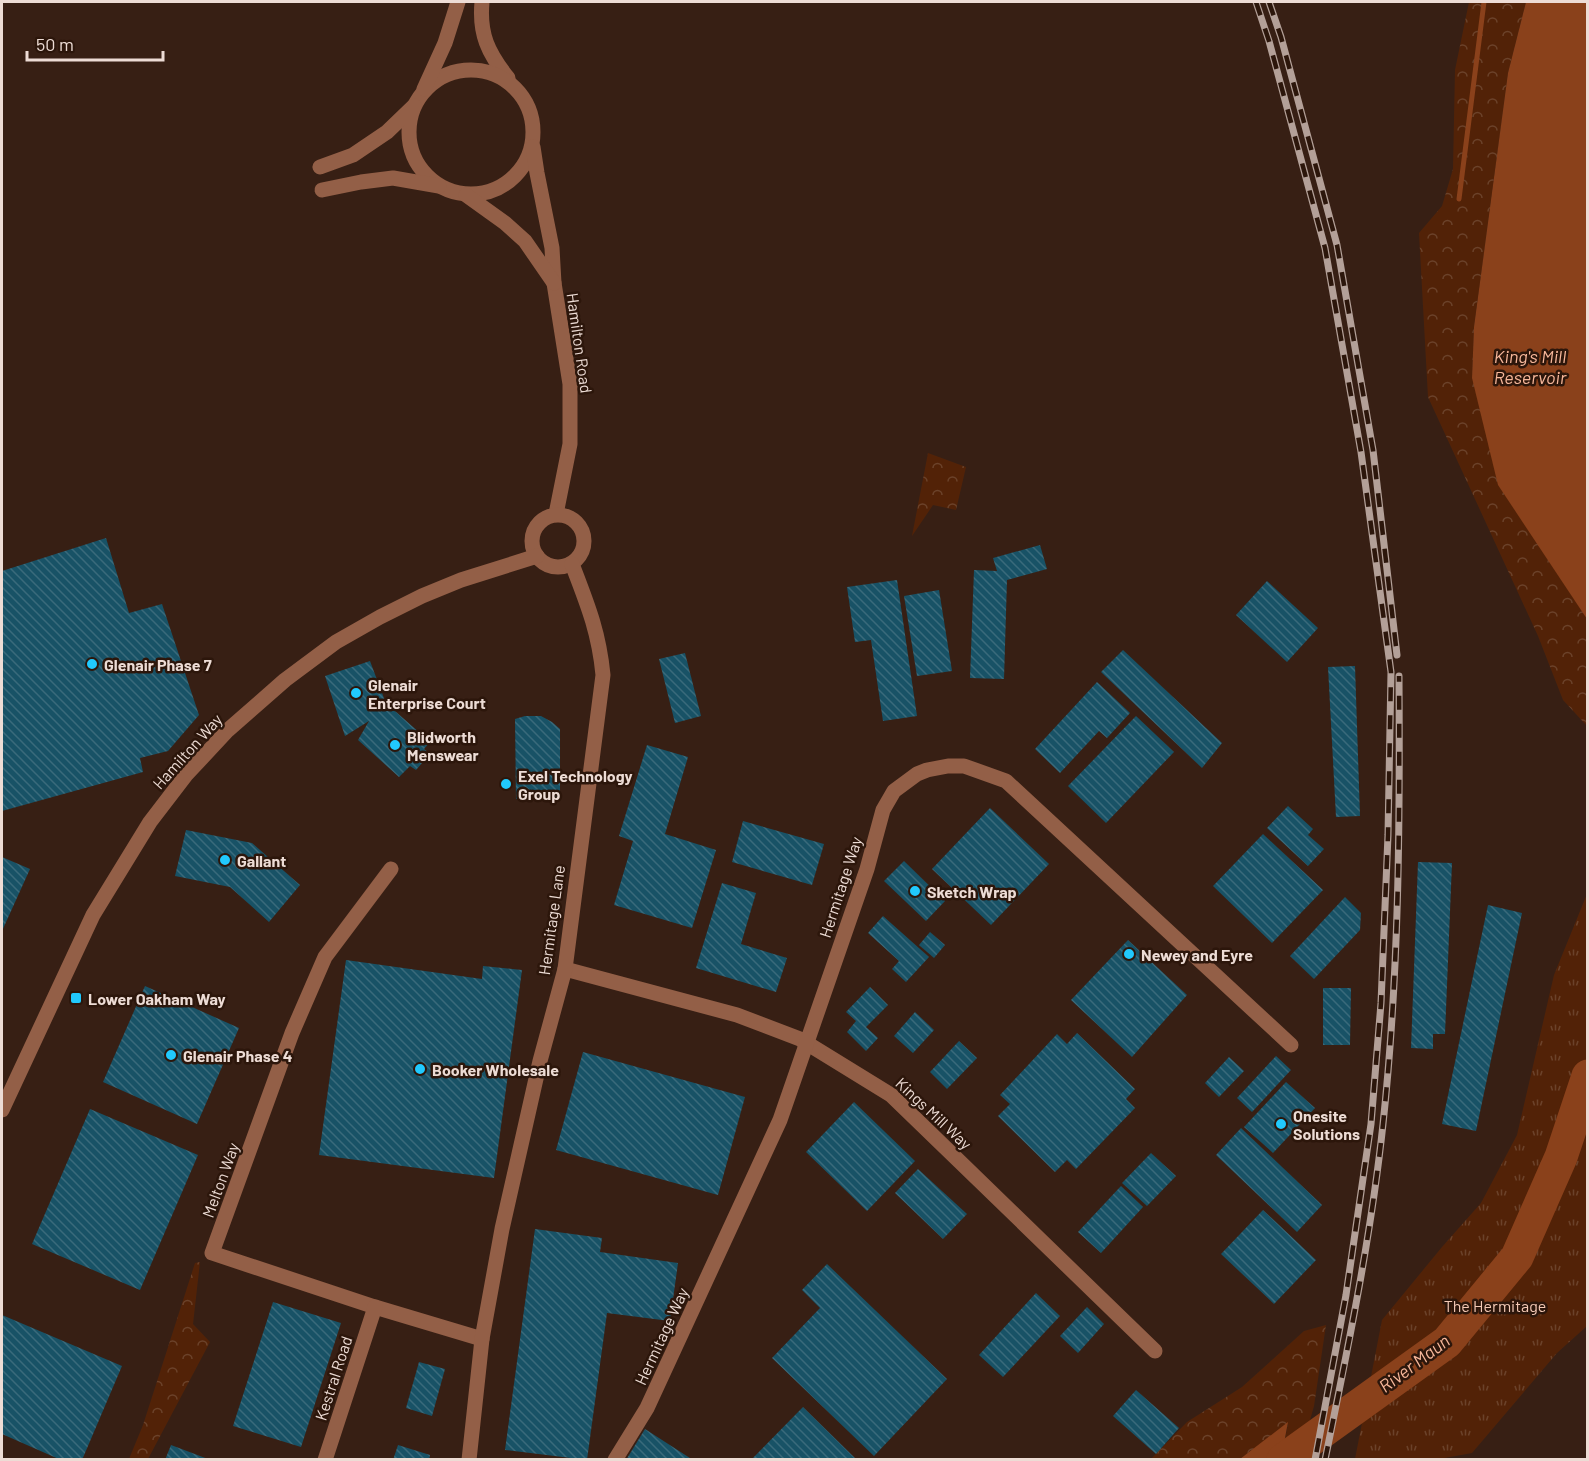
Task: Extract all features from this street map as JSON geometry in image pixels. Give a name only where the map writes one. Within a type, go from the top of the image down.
[{"type":"street","name":"Hamilton Road","points":[[458,2],[445,43],[418,100],[409,130],[413,155],[420,168],[439,186],[452,192],[478,195],[504,186],[523,168],[533,144]]},
{"type":"street","name":"Hamilton Road","points":[[482,2],[483,37],[494,61],[528,106],[534,131],[533,144],[537,173],[552,248],[554,283],[570,384],[570,444],[556,514]]},
{"type":"street","name":"Hamilton Road","points":[[418,100],[441,78],[466,70],[491,73],[513,86]]},
{"type":"street","points":[[320,167],[353,156],[387,132],[418,100]]},
{"type":"street","points":[[322,190],[393,178],[439,186]]},
{"type":"street","name":"Hamilton Road","points":[[465,195],[506,223],[525,241],[554,283]]},
{"type":"street","points":[[556,514],[568,516],[580,526],[585,545],[581,555],[572,564],[556,568],[546,565],[537,556],[531,540],[533,530],[545,517],[556,514]]},
{"type":"street","name":"Hamilton Way","points":[[2,1110],[93,915],[150,822],[186,775],[228,730],[285,680],[336,642],[380,617],[461,580],[537,556]]},
{"type":"street","name":"Hermitage Lane","points":[[469,1460],[482,1339],[502,1229],[540,1061],[565,969],[603,675],[600,645],[591,612],[572,564]]},
{"type":"street","name":"Hermitage Way","points":[[615,1460],[647,1408],[780,1120],[867,869],[883,810],[894,792],[905,782],[927,770],[948,766],[964,766],[1006,781],[1291,1045]]},
{"type":"street","name":"Melton Way","points":[[391,869],[325,957],[292,1033],[212,1253],[375,1307],[482,1339]]},
{"type":"street","name":"Kings Mill Way","points":[[565,969],[737,1015],[806,1043],[891,1095],[1155,1351]]},
{"type":"street","name":"Kestral Road","points":[[326,1460],[375,1307]]},
{"type":"green space","points":[[1469,2],[1526,2],[1508,73],[1474,327],[1472,378],[1569,589],[1587,619],[1587,726],[1563,700],[1538,636],[1428,397],[1419,233],[1442,206],[1453,169],[1455,70]]},
{"type":"green space","points":[[928,453],[966,467],[956,510],[933,505],[912,536]]},
{"type":"green space","name":"The Hermitage","points":[[1587,894],[1587,1326],[1557,1353],[1472,1453],[1439,1459],[1355,1459],[1382,1320],[1481,1203],[1517,1135],[1554,975]]},
{"type":"green space","points":[[200,1262],[193,1324],[210,1342],[148,1459],[129,1459],[143,1425],[195,1263]]},
{"type":"green space","points":[[1326,1325],[1314,1406],[1299,1459],[1281,1459],[1288,1424],[1240,1459],[1150,1460],[1187,1422],[1242,1387],[1304,1331]]},
{"type":"water","name":"King's Mill Reservoir","points":[[1526,2],[1587,2],[1587,619],[1498,485],[1472,378],[1474,327],[1508,73]]},
{"type":"water","points":[[1288,1422],[1281,1459],[1240,1459]]},
{"type":"building","name":"Glenair Phase 7","points":[[106,538],[129,613],[162,604],[199,715],[168,751],[140,758],[143,772],[2,811],[2,571]]},
{"type":"building","points":[[1040,545],[1047,569],[1007,580],[1004,679],[970,678],[974,570],[997,571],[993,558]]},
{"type":"building","points":[[897,580],[917,716],[883,721],[871,640],[855,642],[847,587]]},
{"type":"building","points":[[1267,581],[1318,628],[1287,662],[1236,615]]},
{"type":"building","points":[[939,590],[952,671],[917,676],[904,596]]},
{"type":"building","points":[[1123,650],[1222,743],[1202,768],[1101,672]]},
{"type":"building","points":[[685,653],[701,716],[675,723],[659,659]]},
{"type":"building","points":[[370,661],[388,709],[385,711],[395,711],[430,742],[424,749],[430,754],[416,770],[410,766],[399,777],[358,740],[369,721],[345,736],[325,676]]},
{"type":"building","points":[[1355,666],[1360,816],[1336,817],[1328,667]]},
{"type":"building","points":[[1097,682],[1130,713],[1107,738],[1099,731],[1060,773],[1035,749]]},
{"type":"building","points":[[525,716],[541,716],[560,729],[560,799],[516,799],[515,719]]},
{"type":"building","points":[[1136,716],[1174,752],[1106,823],[1068,786]]},
{"type":"building","points":[[647,745],[688,757],[665,834],[716,850],[692,928],[614,905],[633,841],[619,836]]},
{"type":"building","points":[[1288,806],[1313,829],[1308,835],[1324,849],[1308,866],[1267,828]]},
{"type":"building","points":[[990,808],[1049,864],[991,925],[932,869]]},
{"type":"building","points":[[743,821],[824,844],[812,885],[732,862]]},
{"type":"building","name":"Gallant","points":[[186,830],[252,843],[300,885],[269,922],[230,887],[175,876]]},
{"type":"building","points":[[1263,834],[1323,890],[1272,943],[1213,886]]},
{"type":"building","points":[[2,857],[30,869],[2,931]]},
{"type":"building","points":[[904,861],[945,901],[926,921],[884,881]]},
{"type":"building","points":[[1418,862],[1452,863],[1445,1034],[1433,1034],[1433,1049],[1411,1048]]},
{"type":"building","points":[[722,883],[756,893],[741,944],[787,958],[776,992],[696,968]]},
{"type":"building","points":[[1345,897],[1361,913],[1360,930],[1314,979],[1290,956]]},
{"type":"building","points":[[1488,905],[1522,913],[1476,1131],[1442,1124]]},
{"type":"building","points":[[883,916],[929,957],[906,982],[892,969],[899,961],[868,933]]},
{"type":"building","points":[[930,932],[945,945],[934,958],[919,945]]},
{"type":"building","points":[[1128,940],[1187,995],[1132,1057],[1071,1000]]},
{"type":"building","name":"Booker Wholesale","points":[[346,960],[482,979],[483,966],[522,970],[494,1178],[319,1155]]},
{"type":"building","name":"Glenair Phase 4","points":[[145,986],[239,1028],[197,1124],[103,1082]]},
{"type":"building","points":[[870,987],[888,1005],[866,1027],[878,1038],[866,1051],[847,1032],[856,1021],[846,1012]]},
{"type":"building","points":[[1323,988],[1351,988],[1350,1045],[1323,1045]]},
{"type":"building","points":[[915,1012],[934,1030],[913,1053],[894,1036]]},
{"type":"building","points":[[1077,1033],[1135,1089],[1126,1099],[1135,1108],[1076,1169],[1067,1160],[1055,1172],[998,1116],[1010,1104],[1000,1095],[1057,1034],[1067,1044]]},
{"type":"building","points":[[959,1041],[977,1058],[947,1089],[930,1072]]},
{"type":"building","points":[[583,1052],[745,1097],[718,1195],[556,1150]]},
{"type":"building","points":[[1276,1056],[1291,1070],[1252,1112],[1237,1098]]},
{"type":"building","points":[[1229,1057],[1244,1071],[1219,1097],[1205,1083]]},
{"type":"building","points":[[1286,1082],[1315,1108],[1273,1153],[1244,1127]]},
{"type":"building","points":[[854,1102],[915,1161],[867,1211],[806,1152]]},
{"type":"building","points":[[90,1109],[198,1155],[140,1290],[32,1244]]},
{"type":"building","points":[[1241,1128],[1322,1205],[1297,1232],[1216,1155]]},
{"type":"building","points":[[1151,1153],[1176,1176],[1147,1206],[1122,1183]]},
{"type":"building","points":[[918,1169],[967,1214],[943,1239],[895,1193]]},
{"type":"building","points":[[1121,1186],[1143,1207],[1101,1253],[1078,1232]]},
{"type":"building","points":[[1263,1210],[1316,1260],[1274,1304],[1221,1254]]},
{"type":"building","points":[[535,1229],[602,1238],[600,1252],[678,1263],[670,1321],[607,1313],[587,1460],[505,1450]]},
{"type":"building","points":[[827,1264],[947,1379],[874,1456],[772,1358],[820,1308],[802,1290]]},
{"type":"building","points":[[1036,1293],[1060,1316],[1003,1377],[979,1355]]},
{"type":"building","points":[[273,1302],[341,1323],[301,1447],[233,1426]]},
{"type":"building","points":[[1087,1307],[1104,1324],[1078,1353],[1060,1336]]},
{"type":"building","points":[[2,1315],[122,1366],[82,1460],[61,1460],[2,1434]]},
{"type":"building","points":[[419,1362],[445,1369],[432,1416],[406,1408]]},
{"type":"building","points":[[1136,1390],[1179,1428],[1156,1454],[1113,1416]]},
{"type":"building","points":[[803,1407],[857,1460],[751,1460]]},
{"type":"building","points":[[645,1429],[693,1460],[626,1460]]},
{"type":"building","points":[[171,1445],[208,1459],[208,1460],[165,1460]]},
{"type":"building","points":[[398,1445],[430,1455],[429,1460],[393,1460]]},
{"type":"waterway","points":[[1459,199],[1484,2]]},
{"type":"waterway","name":"River Maun","points":[[1283,1460],[1447,1342],[1517,1257],[1561,1157],[1588,1076]]},
{"type":"railway","points":[[1256,2],[1269,41],[1325,248],[1361,452],[1391,672],[1388,835],[1381,1003],[1371,1124],[1346,1295],[1315,1460]]},
{"type":"railway","points":[[1269,2],[1281,37],[1337,245],[1373,450],[1397,655]]},
{"type":"railway","points":[[1325,1460],[1365,1250],[1383,1124],[1395,956],[1399,676]]},
{"type":"place","name":"Glenair Phase 7","points":[[92,664]]},
{"type":"place","name":"Glenair Enterprise Court","points":[[356,693]]},
{"type":"place","name":"Blidworth Menswear","points":[[395,745]]},
{"type":"place","name":"Exel Technology Group","points":[[506,784]]},
{"type":"place","name":"Gallant","points":[[225,860]]},
{"type":"place","name":"Sketch Wrap","points":[[915,891]]},
{"type":"place","name":"Newey and Eyre","points":[[1129,954]]},
{"type":"place","name":"Lower Oakham Way","points":[[76,998]]},
{"type":"place","name":"Glenair Phase 4","points":[[171,1055]]},
{"type":"place","name":"Booker Wholesale","points":[[420,1069]]},
{"type":"place","name":"Onesite Solutions","points":[[1281,1124]]}]
